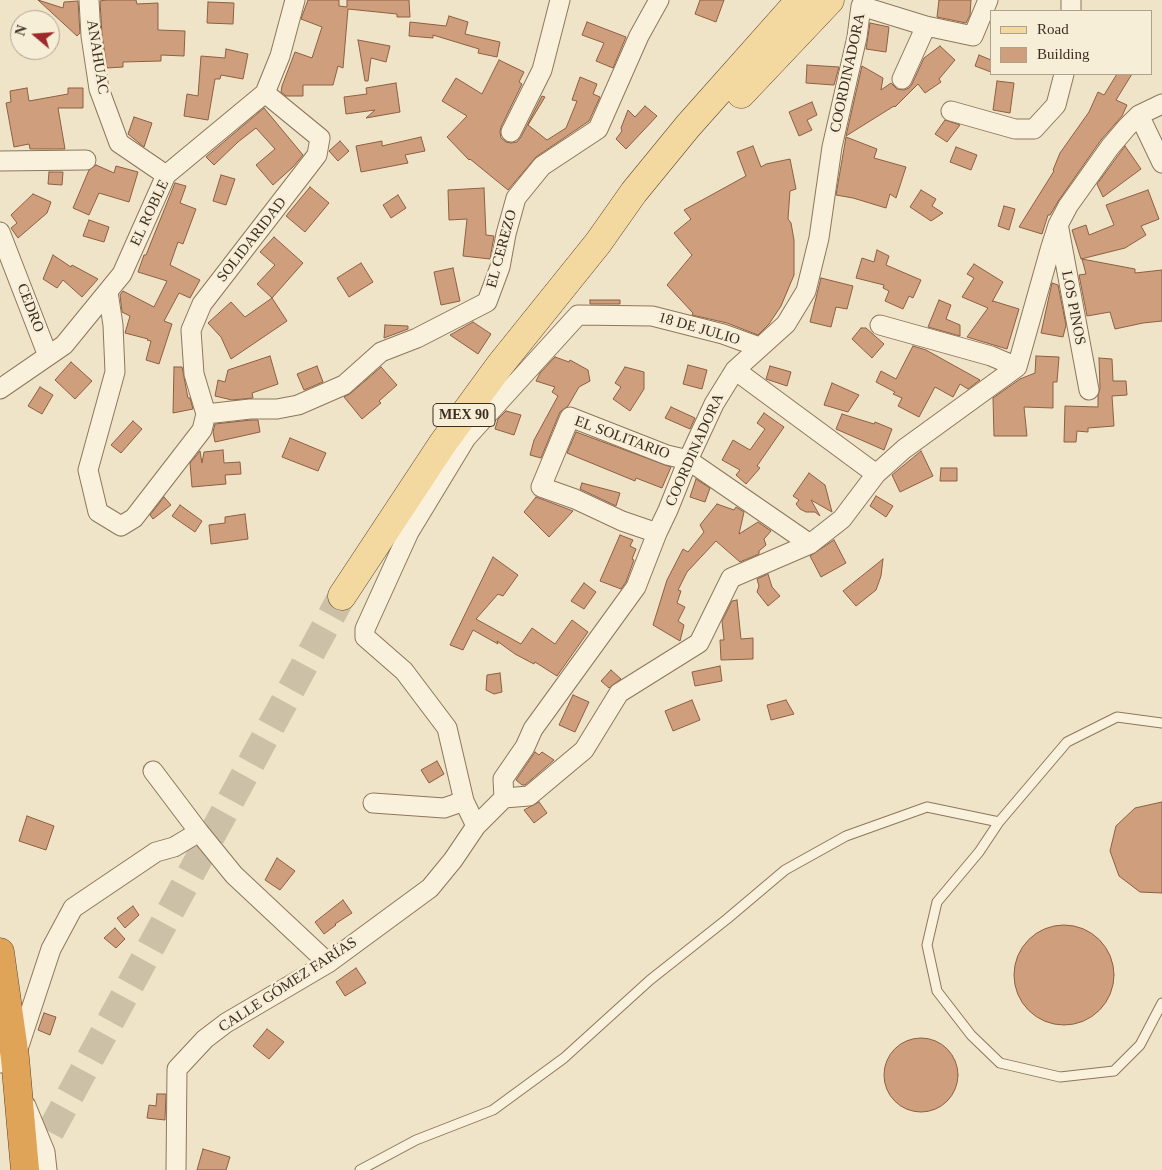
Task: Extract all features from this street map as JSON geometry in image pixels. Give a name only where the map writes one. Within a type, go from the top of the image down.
[{"type":"highway","points":[[0,952],[7,1060],[17,1087],[25,1170]]},
{"type":"main road","name":"MEX 90","points":[[342,596],[454,428],[500,365],[598,243],[634,192],[688,126],[818,2]]},
{"type":"street","name":"ANAHUAC","points":[[89,0],[91,36],[99,89],[119,143],[166,176]]},
{"type":"street","name":"EL ROBLE","points":[[0,389],[64,345],[108,292],[122,274],[166,176],[265,93],[280,56],[295,0]]},
{"type":"street","points":[[511,132],[523,112],[542,70],[560,0]]},
{"type":"street","name":"EL CEREZO","points":[[206,414],[250,409],[277,409],[298,405],[344,384],[382,352],[417,338],[487,302],[500,267],[506,234],[516,198],[542,166],[598,129],[639,36],[660,0]]},
{"type":"street","name":"COORDINADORA","points":[[504,798],[503,779],[525,747],[533,729],[636,587],[688,460],[714,404],[735,370],[786,324],[806,291],[819,238],[832,147],[857,37],[861,6],[926,26],[973,36],[988,0]]},
{"type":"street","points":[[902,79],[926,26]]},
{"type":"street","points":[[951,110],[1015,129],[1034,129],[1056,105],[1064,75]]},
{"type":"street","name":"SOLIDARIDAD","points":[[206,414],[194,374],[191,330],[202,304],[317,155],[320,138],[265,93]]},
{"type":"street","points":[[504,798],[529,796],[584,750],[619,693],[699,643],[731,578],[810,544],[842,519],[876,474],[904,449],[1017,367],[1050,250],[1058,225],[1068,206],[1110,147],[1139,116],[1162,104]]},
{"type":"street","points":[[1139,116],[1162,163]]},
{"type":"street","points":[[0,161],[86,160]]},
{"type":"street","name":"LOS PINOS","points":[[1058,225],[1089,390]]},
{"type":"street","name":"CEDRO","points":[[0,232],[48,356]]},
{"type":"street","points":[[108,292],[113,325],[115,372],[88,470],[98,512],[121,526],[134,518],[202,430],[206,414]]},
{"type":"street","name":"18 DE JULIO","points":[[464,801],[447,728],[404,671],[365,637],[365,629],[410,532],[466,438],[578,315],[652,316],[722,334],[758,348]]},
{"type":"street","points":[[880,325],[991,356],[1017,367]]},
{"type":"street","points":[[735,370],[876,474]]},
{"type":"street","name":"EL SOLITARIO","points":[[657,533],[622,521],[575,499],[541,487],[570,417],[667,455],[688,460]]},
{"type":"street","points":[[688,460],[810,544]]},
{"type":"street","points":[[153,771],[199,832],[234,874],[328,963]]},
{"type":"street","name":"CALLE GÓMEZ FARÍAS","points":[[176,1170],[177,1069],[205,1039],[226,1023],[328,963],[430,888],[453,860],[476,826],[504,798]]},
{"type":"street","points":[[373,803],[444,808],[464,801],[476,826]]},
{"type":"street","points":[[7,1060],[52,949],[73,908],[156,852],[174,847],[199,832]]},
{"type":"street","points":[[17,1087],[46,1152],[47,1170]]},
{"type":"lane","points":[[1162,723],[1117,717],[1067,742],[999,822],[938,902],[927,945],[937,991],[971,1035],[1000,1063],[1060,1077],[1114,1071],[1140,1044],[1162,1003]]},
{"type":"lane","points":[[360,1170],[416,1140],[493,1110],[564,1058],[650,980],[785,870],[846,836],[927,807],[999,822]]},
{"type":"building","points":[[38,0],[63,8],[64,2],[78,1],[80,33],[77,36],[60,20],[60,10],[49,10]]},
{"type":"building","points":[[136,0],[137,4],[158,3],[158,30],[185,31],[184,56],[161,55],[161,61],[123,62],[123,67],[107,68],[102,35],[100,1]]},
{"type":"building","points":[[308,0],[339,0],[339,6],[347,7],[347,0],[409,0],[410,17],[397,17],[397,14],[348,9],[343,68],[338,66],[333,85],[303,85],[303,96],[286,96],[281,92],[282,86],[295,52],[312,58],[322,27],[301,19]]},
{"type":"building","points":[[700,0],[724,0],[716,22],[695,14]]},
{"type":"building","points":[[939,0],[971,0],[970,15],[966,23],[937,17]]},
{"type":"building","points":[[208,2],[234,3],[233,24],[207,23]]},
{"type":"building","points":[[449,16],[468,22],[465,34],[500,42],[497,57],[478,53],[479,49],[433,35],[433,38],[409,36],[410,22],[446,26]]},
{"type":"building","points":[[587,22],[626,37],[613,68],[596,61],[604,43],[582,35]]},
{"type":"building","points":[[870,23],[889,27],[886,52],[866,49]]},
{"type":"building","points":[[358,40],[390,46],[386,62],[371,58],[368,81],[365,81]]},
{"type":"building","points":[[940,46],[955,60],[939,79],[941,82],[925,93],[918,84],[895,107],[846,136],[862,66],[883,78],[881,90],[891,83],[897,89],[904,90],[912,84],[924,58]]},
{"type":"building","points":[[226,49],[248,54],[243,79],[221,75],[220,79],[215,79],[208,120],[184,116],[187,94],[198,96],[201,56],[225,58]]},
{"type":"building","points":[[979,55],[990,60],[990,72],[975,66]]},
{"type":"building","points":[[499,60],[524,72],[519,82],[522,84],[501,127],[501,138],[506,142],[517,142],[521,137],[542,96],[545,97],[528,125],[547,140],[566,128],[577,101],[572,100],[580,77],[597,84],[593,94],[600,97],[589,121],[536,157],[508,190],[469,160],[447,137],[467,116],[442,101],[456,78],[482,94]]},
{"type":"building","points":[[807,65],[839,67],[834,85],[806,83]]},
{"type":"building","points":[[1116,75],[1131,75],[1116,100],[1127,105],[1122,116],[1101,140],[1050,215],[1048,215],[1042,234],[1019,227],[1054,171],[1060,153],[1089,112],[1098,92],[1104,95]]},
{"type":"building","points":[[997,81],[1014,83],[1010,113],[993,110]]},
{"type":"building","points":[[396,83],[400,112],[366,118],[375,110],[346,114],[344,97],[367,94],[366,88]]},
{"type":"building","points":[[27,88],[29,101],[68,94],[68,88],[83,88],[83,108],[58,108],[65,149],[30,149],[29,144],[14,147],[6,103],[11,102],[10,91]]},
{"type":"building","points":[[812,102],[817,115],[807,120],[812,130],[799,136],[789,112]]},
{"type":"building","points":[[645,106],[657,116],[626,149],[616,139],[622,131],[621,128],[628,110],[635,117]]},
{"type":"building","points":[[264,108],[303,155],[273,185],[256,165],[275,149],[256,128],[214,165],[206,157]]},
{"type":"building","points":[[134,117],[152,123],[144,147],[128,134]]},
{"type":"building","points":[[945,120],[960,125],[947,142],[935,134]]},
{"type":"building","points":[[421,137],[425,151],[405,155],[408,163],[361,172],[356,146],[382,141],[382,146]]},
{"type":"building","points":[[846,137],[877,149],[874,158],[906,167],[896,198],[890,194],[886,208],[836,195]]},
{"type":"building","points":[[340,141],[349,151],[338,161],[329,151]]},
{"type":"building","points":[[753,146],[761,167],[766,164],[790,159],[796,189],[790,191],[788,219],[791,223],[794,240],[794,275],[781,306],[769,324],[758,335],[727,323],[692,315],[693,313],[667,285],[692,255],[674,233],[691,219],[684,210],[746,176],[737,152]]},
{"type":"building","points":[[1125,146],[1141,169],[1103,197],[1097,184]]},
{"type":"building","points":[[956,147],[977,155],[971,170],[950,162]]},
{"type":"building","points":[[96,165],[114,173],[116,166],[138,172],[129,202],[99,193],[89,215],[73,208],[89,170]]},
{"type":"building","points":[[49,172],[63,172],[62,185],[48,184]]},
{"type":"building","points":[[221,175],[235,179],[226,205],[213,201]]},
{"type":"building","points":[[175,183],[186,186],[180,203],[196,209],[183,244],[178,242],[170,265],[200,280],[190,298],[179,293],[164,321],[172,324],[159,364],[146,360],[151,341],[125,333],[130,316],[122,312],[120,295],[123,291],[154,307],[167,281],[138,272]]},
{"type":"building","points":[[310,187],[329,203],[305,232],[286,216]]},
{"type":"building","points":[[484,188],[486,235],[494,236],[490,259],[463,256],[467,219],[449,220],[448,190]]},
{"type":"building","points":[[921,190],[936,199],[932,206],[943,213],[931,221],[910,207]]},
{"type":"building","points":[[1148,190],[1159,219],[1141,226],[1146,235],[1125,248],[1081,259],[1072,230],[1086,225],[1089,235],[1114,225],[1106,205]]},
{"type":"building","points":[[33,194],[51,202],[47,213],[18,238],[11,228],[17,223],[11,215]]},
{"type":"building","points":[[398,195],[406,208],[391,218],[383,205]]},
{"type":"building","points":[[1004,206],[1015,209],[1009,230],[998,226]]},
{"type":"building","points":[[89,220],[109,227],[104,242],[83,236]]},
{"type":"building","points":[[274,237],[303,263],[272,298],[257,284],[275,265],[260,252]]},
{"type":"building","points":[[877,250],[889,256],[886,265],[921,280],[913,298],[909,296],[903,309],[885,301],[889,291],[883,288],[884,285],[856,278],[862,258],[874,262]]},
{"type":"building","points":[[53,255],[71,267],[72,265],[98,279],[82,297],[63,280],[57,288],[43,279]]},
{"type":"building","points":[[1082,259],[1135,269],[1135,273],[1162,270],[1162,321],[1115,329],[1110,312],[1087,316],[1079,275],[1086,274]]},
{"type":"building","points":[[361,263],[373,282],[349,297],[337,278]]},
{"type":"building","points":[[974,264],[1003,282],[992,302],[1019,309],[1007,349],[967,337],[988,308],[962,297],[974,278],[967,274]]},
{"type":"building","points":[[453,268],[460,301],[441,305],[434,272]]},
{"type":"building","points":[[821,278],[853,286],[847,309],[836,307],[831,327],[810,322]]},
{"type":"building","points":[[1052,283],[1058,285],[1066,325],[1063,337],[1041,333]]},
{"type":"building","points":[[272,298],[287,321],[231,359],[221,337],[208,323],[231,302],[245,317]]},
{"type":"building","points":[[590,300],[620,300],[620,304],[590,304]]},
{"type":"building","points":[[939,300],[951,305],[946,319],[960,325],[960,336],[928,327]]},
{"type":"building","points":[[473,322],[491,334],[478,354],[450,335]]},
{"type":"building","points":[[385,325],[408,326],[408,329],[384,338]]},
{"type":"building","points":[[861,328],[866,328],[884,344],[872,358],[852,339]]},
{"type":"building","points":[[913,346],[926,350],[980,380],[968,389],[960,384],[953,397],[935,387],[919,417],[898,406],[902,398],[876,382],[881,371],[896,379]]},
{"type":"building","points":[[270,356],[278,384],[252,393],[253,398],[232,400],[215,396],[218,380],[225,382],[228,370]]},
{"type":"building","points":[[1036,356],[1059,357],[1057,382],[1053,382],[1053,408],[1024,407],[1027,436],[994,436],[993,398],[1020,379],[1035,373]]},
{"type":"building","points":[[555,357],[569,362],[570,360],[588,370],[590,381],[579,387],[568,406],[560,412],[541,458],[530,455],[534,440],[558,396],[552,392],[555,387],[536,381],[540,373]]},
{"type":"building","points":[[1099,358],[1112,359],[1113,381],[1126,381],[1127,395],[1112,396],[1114,426],[1088,428],[1088,432],[1077,431],[1076,442],[1064,442],[1065,406],[1098,407],[1100,388]]},
{"type":"building","points":[[71,362],[92,381],[75,399],[55,380]]},
{"type":"building","points":[[688,365],[707,370],[702,389],[683,384]]},
{"type":"building","points":[[317,366],[323,382],[304,390],[297,374]]},
{"type":"building","points":[[770,366],[791,372],[787,386],[766,379]]},
{"type":"building","points":[[174,367],[182,367],[188,398],[190,398],[193,409],[173,413]]},
{"type":"building","points":[[381,367],[397,385],[379,401],[381,403],[362,419],[344,397]]},
{"type":"building","points":[[625,367],[644,372],[644,389],[630,411],[613,399],[621,387],[615,383]]},
{"type":"building","points":[[832,383],[859,395],[848,412],[824,405]]},
{"type":"building","points":[[40,387],[53,395],[42,414],[28,406]]},
{"type":"building","points":[[671,407],[695,418],[690,429],[665,418]]},
{"type":"building","points":[[506,411],[521,415],[514,435],[495,429],[498,419]]},
{"type":"building","points":[[764,413],[784,427],[757,466],[760,468],[746,484],[736,475],[740,470],[722,460],[733,440],[750,450],[765,429],[757,423]]},
{"type":"building","points":[[842,414],[874,424],[875,422],[892,429],[884,450],[836,429]]},
{"type":"building","points":[[258,420],[260,432],[215,442],[213,432],[215,424]]},
{"type":"building","points":[[133,421],[142,429],[121,453],[111,445]]},
{"type":"building","points":[[576,432],[671,467],[662,488],[636,478],[635,481],[567,453]]},
{"type":"building","points":[[290,438],[326,453],[318,471],[282,457]]},
{"type":"building","points":[[223,450],[224,463],[240,462],[241,474],[225,475],[226,484],[192,487],[190,463],[200,451],[202,463],[204,452]]},
{"type":"building","points":[[921,451],[933,476],[900,492],[892,475]]},
{"type":"building","points":[[941,468],[957,468],[957,481],[940,481]]},
{"type":"building","points":[[809,473],[825,485],[832,512],[811,500],[820,516],[815,512],[806,512],[800,509],[796,504],[799,500],[793,496]]},
{"type":"building","points":[[696,479],[710,488],[705,502],[690,497]]},
{"type":"building","points":[[582,483],[620,493],[616,506],[580,489]]},
{"type":"building","points":[[876,496],[893,506],[886,517],[870,506]]},
{"type":"building","points":[[164,497],[171,505],[153,519],[150,515]]},
{"type":"building","points":[[536,497],[573,511],[549,537],[524,512]]},
{"type":"building","points":[[717,504],[734,510],[736,507],[744,512],[739,534],[758,522],[771,531],[764,539],[766,545],[759,551],[759,554],[740,562],[716,541],[687,572],[678,590],[681,591],[677,603],[685,607],[678,621],[684,625],[680,641],[653,625],[667,580],[683,549],[688,552],[704,532],[700,525]]},
{"type":"building","points":[[180,505],[202,521],[195,532],[172,516]]},
{"type":"building","points":[[245,514],[248,539],[211,544],[209,525],[225,523],[225,517]]},
{"type":"building","points":[[620,535],[633,540],[630,546],[636,549],[626,582],[621,589],[600,581]]},
{"type":"building","points":[[834,540],[846,563],[821,577],[810,556]]},
{"type":"building","points":[[493,557],[518,575],[503,596],[498,594],[476,619],[521,644],[532,628],[555,644],[572,620],[588,632],[557,676],[535,662],[534,664],[515,654],[497,641],[498,644],[473,630],[463,650],[450,645]]},
{"type":"building","points":[[883,559],[881,576],[876,590],[856,606],[843,591]]},
{"type":"building","points":[[768,574],[772,587],[780,596],[768,606],[757,592],[759,586],[757,579]]},
{"type":"building","points":[[584,583],[596,592],[584,609],[571,601]]},
{"type":"building","points":[[737,600],[741,639],[753,638],[753,659],[721,660],[720,640],[724,640],[722,621],[732,601]]},
{"type":"building","points":[[720,666],[722,681],[695,686],[692,672]]},
{"type":"building","points":[[611,670],[621,679],[609,688],[601,681]]},
{"type":"building","points":[[500,673],[502,692],[494,694],[486,690],[487,675]]},
{"type":"building","points":[[573,695],[589,702],[575,732],[559,725]]},
{"type":"building","points":[[692,700],[700,720],[673,731],[665,711]]},
{"type":"building","points":[[786,700],[794,714],[771,720],[767,705]]},
{"type":"building","points":[[535,752],[539,755],[542,752],[554,760],[525,785],[522,785],[516,780]]},
{"type":"building","points":[[437,761],[444,774],[429,783],[421,770]]},
{"type":"building","points":[[539,802],[547,813],[534,823],[524,810]]},
{"type":"building","points":[[1162,802],[1162,893],[1140,892],[1119,876],[1110,851],[1116,826],[1135,808]]},
{"type":"building","points":[[27,816],[54,826],[46,850],[19,841]]},
{"type":"building","points":[[277,858],[295,871],[280,890],[265,880]]},
{"type":"building","points":[[343,900],[352,913],[324,934],[315,922]]},
{"type":"building","points":[[133,906],[139,915],[125,928],[117,918]]},
{"type":"building","points":[[1064,925],[1083,929],[1099,940],[1110,956],[1114,975],[1110,994],[1099,1010],[1083,1021],[1064,1025],[1045,1021],[1029,1010],[1018,994],[1014,975],[1018,956],[1029,940],[1045,929]]},
{"type":"building","points":[[115,928],[125,939],[116,948],[104,938]]},
{"type":"building","points":[[356,968],[366,983],[345,996],[336,982]]},
{"type":"building","points":[[44,1013],[56,1017],[50,1035],[38,1030]]},
{"type":"building","points":[[267,1029],[284,1042],[269,1059],[253,1046]]},
{"type":"building","points":[[921,1038],[942,1044],[952,1054],[958,1075],[952,1096],[942,1106],[921,1112],[900,1106],[890,1096],[884,1075],[890,1054],[900,1044]]},
{"type":"building","points":[[157,1094],[166,1094],[165,1120],[147,1118],[149,1105],[156,1106]]},
{"type":"building","points":[[203,1149],[230,1157],[226,1170],[197,1170]]},
{"type":"tunnel","points":[[30,1169],[342,596]]}]
